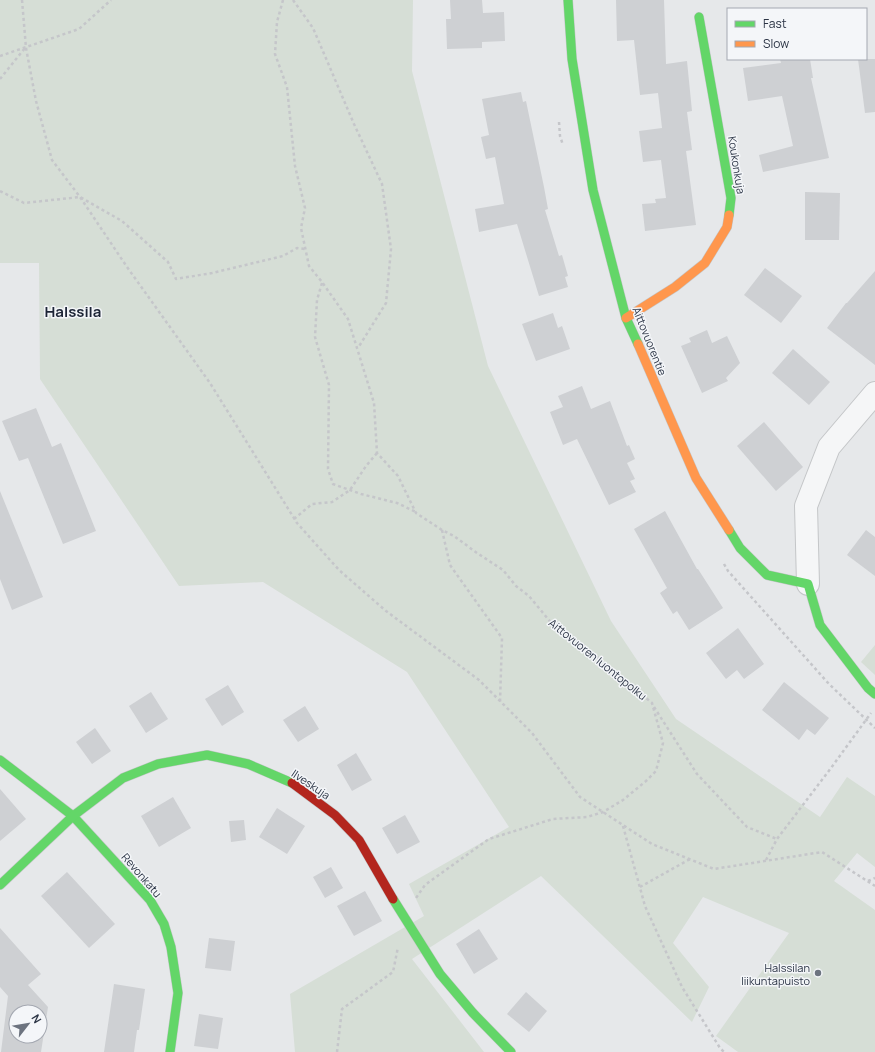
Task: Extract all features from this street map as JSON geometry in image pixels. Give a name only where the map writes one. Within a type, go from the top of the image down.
[{"type":"street","name":"Aittovuorentie","points":[[568,0],[572,59],[593,190],[626,318],[696,478],[740,548],[767,575],[808,584]]},
{"type":"street","name":"Koukonkuja","points":[[626,318],[676,287],[704,263],[727,227],[731,198],[699,17]]},
{"type":"street","points":[[875,393],[829,447],[806,506],[808,584],[820,625],[868,688],[875,694]]},
{"type":"street","name":"Ilveskuja","points":[[0,885],[73,816],[123,778],[158,764],[207,755],[248,764],[291,783],[335,815],[359,840],[404,918],[440,974],[510,1052]]},
{"type":"street","name":"Revonkatu","points":[[0,760],[73,816],[150,900],[164,924],[171,947],[178,992],[170,1052]]},
{"type":"path","points":[[22,0],[26,48],[36,101],[52,160],[80,197],[127,267],[210,383],[296,523],[339,570],[386,611],[479,680],[532,733],[580,797],[652,844],[714,869],[822,852],[875,886]]},
{"type":"path","points":[[0,56],[79,29],[111,0]]},
{"type":"path","points":[[282,0],[277,22],[275,54],[287,87],[295,166],[305,208],[301,228],[309,266],[348,318],[374,403],[377,453],[398,476],[416,513]]},
{"type":"path","points":[[294,0],[313,28],[354,124],[382,184],[391,249],[386,303],[358,348]]},
{"type":"path","points":[[0,79],[26,48]]},
{"type":"path","points":[[0,191],[24,203],[80,197],[122,221],[168,262],[176,280],[283,256],[297,248],[305,249]]},
{"type":"path","name":"Aittovuoren luontopolku","points":[[322,282],[317,300],[315,337],[329,385],[328,469],[333,484],[361,494],[397,503],[454,536],[503,570],[516,586],[529,596],[553,625],[572,636],[652,703],[663,743],[656,771],[623,800],[602,812],[587,817],[553,818],[489,838],[425,885],[404,918],[393,972],[342,1009],[337,1052]]},
{"type":"path","points":[[294,519],[312,504],[332,502],[350,490],[366,466],[377,453]]},
{"type":"path","points":[[442,530],[450,565],[502,638],[500,702]]},
{"type":"path","points":[[652,703],[697,774],[747,827],[777,839]]},
{"type":"path","points":[[766,860],[777,839],[875,709]]},
{"type":"path","points":[[623,825],[645,906],[682,988],[724,1052]]},
{"type":"path","points":[[640,887],[690,859]]},
{"type":"path","points":[[867,881],[875,878]]},
{"type":"shaded area","points":[[0,0],[413,0],[412,71],[488,366],[611,621],[676,719],[820,817],[847,777],[875,796],[875,867],[857,853],[834,881],[875,910],[875,1052],[738,1052],[716,1036],[789,933],[703,897],[673,943],[709,987],[692,1022],[541,876],[412,959],[484,1052],[295,1052],[290,994],[424,916],[409,884],[509,827],[407,672],[263,582],[179,586],[40,379],[39,263],[0,263]]},
{"type":"shaded area","points":[[875,645],[875,675],[861,662]]},
{"type":"building","points":[[450,0],[482,0],[483,13],[504,12],[505,41],[482,42],[482,48],[447,49],[446,19],[451,19]]},
{"type":"building","points":[[616,0],[664,0],[666,64],[687,61],[692,111],[687,112],[692,150],[686,151],[696,225],[645,231],[642,204],[656,203],[655,199],[666,198],[661,160],[643,162],[639,131],[662,128],[658,93],[640,95],[634,40],[617,41]]},
{"type":"building","points":[[875,59],[875,112],[865,113],[858,60]]},
{"type":"building","points":[[780,60],[810,60],[813,78],[811,78],[829,158],[763,172],[759,155],[793,146],[782,96],[748,101],[743,68],[781,63]]},
{"type":"building","points":[[521,92],[523,102],[526,101],[544,187],[548,209],[545,210],[559,256],[562,255],[568,276],[565,277],[568,287],[539,296],[517,224],[479,232],[475,209],[504,204],[495,157],[486,159],[481,137],[489,135],[482,99]]},
{"type":"building","points":[[805,192],[840,193],[839,240],[805,240]]},
{"type":"building","points":[[765,268],[802,296],[781,323],[744,295]]},
{"type":"building","points":[[875,271],[875,365],[827,328],[846,303]]},
{"type":"building","points":[[553,313],[558,328],[562,326],[570,349],[536,361],[522,324]]},
{"type":"building","points":[[707,330],[712,343],[727,336],[740,363],[726,378],[728,381],[702,393],[681,346],[691,342],[689,338]]},
{"type":"building","points":[[793,349],[830,382],[809,405],[772,373]]},
{"type":"building","points":[[582,386],[591,409],[610,401],[627,446],[629,445],[635,459],[627,463],[635,479],[630,481],[636,492],[609,505],[577,439],[563,445],[550,412],[563,407],[558,396]]},
{"type":"building","points":[[36,408],[52,447],[61,443],[96,531],[63,544],[28,458],[19,461],[2,421]]},
{"type":"building","points":[[764,422],[803,467],[776,491],[737,446]]},
{"type":"building","points":[[0,491],[43,597],[12,610],[0,579]]},
{"type":"building","points":[[665,511],[697,569],[723,608],[689,630],[677,611],[673,614],[660,593],[667,588],[634,529]]},
{"type":"building","points":[[866,530],[875,537],[875,576],[847,555]]},
{"type":"building","points":[[738,628],[764,664],[744,679],[737,670],[726,679],[706,653]]},
{"type":"building","points":[[784,682],[829,718],[815,735],[807,729],[799,740],[762,710]]},
{"type":"building","points":[[228,685],[244,712],[222,726],[205,699]]},
{"type":"building","points":[[151,692],[168,719],[146,733],[129,706]]},
{"type":"building","points":[[305,706],[319,729],[298,742],[283,720]]},
{"type":"building","points":[[95,728],[111,751],[92,764],[76,742]]},
{"type":"building","points":[[356,753],[372,780],[352,791],[337,765]]},
{"type":"building","points":[[0,789],[26,819],[0,841]]},
{"type":"building","points":[[173,797],[191,828],[159,847],[141,816]]},
{"type":"building","points":[[277,808],[305,826],[287,854],[259,837]]},
{"type":"building","points":[[405,815],[420,842],[397,854],[382,828]]},
{"type":"building","points":[[244,820],[246,840],[231,842],[229,821]]},
{"type":"building","points":[[331,867],[343,888],[325,898],[313,877]]},
{"type":"building","points":[[67,872],[115,924],[89,948],[41,896]]},
{"type":"building","points":[[365,891],[382,921],[354,936],[337,906]]},
{"type":"building","points":[[0,928],[41,974],[28,985],[45,1004],[8,1004],[8,1044],[42,1044],[41,1052],[1,1052],[8,996],[0,987]]},
{"type":"building","points":[[479,929],[498,959],[474,974],[456,944]]},
{"type":"building","points":[[209,938],[235,941],[231,971],[205,968]]},
{"type":"building","points":[[114,984],[145,989],[134,1052],[104,1052]]},
{"type":"building","points":[[526,992],[547,1011],[529,1032],[507,1014]]},
{"type":"building","points":[[199,1014],[223,1018],[218,1049],[194,1046]]},
{"type":"traffic: fast","points":[[568,0],[572,59],[593,190],[626,318],[638,344]]},
{"type":"traffic: fast","points":[[699,17],[731,198],[729,215]]},
{"type":"traffic: fast","points":[[729,530],[740,548],[767,575],[808,584],[820,625],[868,688],[875,694]]},
{"type":"traffic: fast","points":[[0,885],[73,816],[123,778],[158,764],[207,755],[248,764],[292,783]]},
{"type":"traffic: fast","points":[[0,760],[73,816],[150,900],[164,924],[171,947],[178,993],[170,1052]]},
{"type":"traffic: fast","points":[[393,899],[440,974],[473,1013],[511,1052]]},
{"type":"traffic: slow","points":[[626,318],[675,287],[705,263],[727,227],[729,215]]},
{"type":"traffic: slow","points":[[638,344],[696,478],[729,530]]},
{"type":"traffic: jam","points":[[292,783],[335,815],[359,840],[393,899]]},
{"type":"place","name":"Halssilan liikuntapuisto","points":[[818,973]]},
{"type":"district","name":"Halssila","points":[[73,311]]}]
